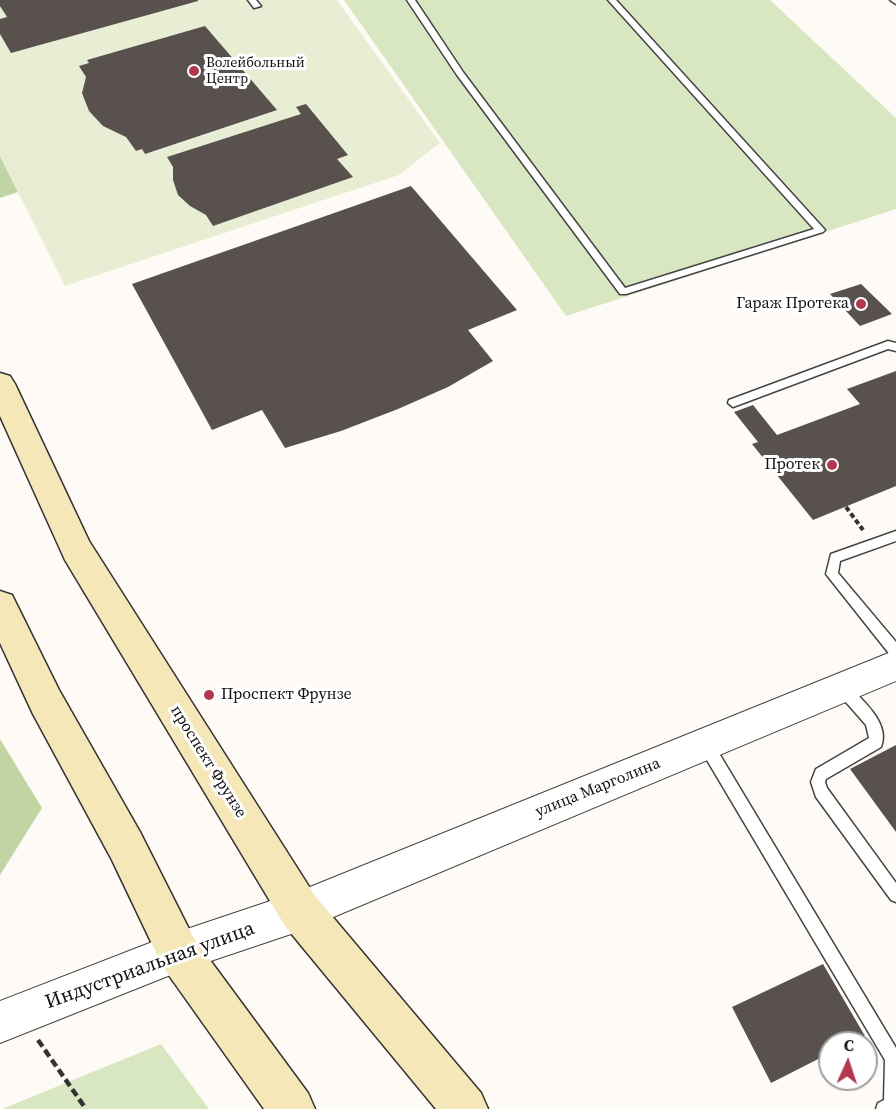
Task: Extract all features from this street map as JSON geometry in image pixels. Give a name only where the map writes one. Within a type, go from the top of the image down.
[{"type":"main road","name":"проспект Фрунзе","points":[[0,384],[76,550],[300,911],[465,1109]]},
{"type":"main road","points":[[0,606],[46,702],[126,846],[178,952],[292,1109]]},
{"type":"street","name":"улица Марголина","points":[[300,911],[896,665]]},
{"type":"street","name":"Индустриальная улица","points":[[18,1030],[178,952],[300,911]]},
{"type":"lane","points":[[411,0],[460,73],[623,292],[820,230],[612,0]]},
{"type":"lane","points":[[733,403],[888,345],[896,347]]},
{"type":"lane","points":[[896,536],[835,558],[832,574],[896,652]]},
{"type":"lane","points":[[841,687],[874,726],[877,734],[876,742],[821,774],[818,782],[821,792],[896,896]]},
{"type":"lane","points":[[705,744],[893,1058],[892,1104],[884,1109]]},
{"type":"path","points":[[846,507],[872,543]]},
{"type":"path","points":[[18,1030],[86,1109]]},
{"type":"green space","name":"Волейбольный Центр","points":[[0,0],[337,0],[440,143],[399,175],[65,286],[0,156]]},
{"type":"green space","points":[[344,0],[770,0],[896,118],[896,209],[566,316]]},
{"type":"green space","points":[[0,156],[18,192],[0,198]]},
{"type":"green space","points":[[0,739],[42,808],[0,875]]},
{"type":"green space","points":[[161,1044],[209,1109],[2,1109]]},
{"type":"building","points":[[0,0],[198,1],[11,53],[0,34],[0,19],[7,17],[0,6]]},
{"type":"building","points":[[205,26],[277,110],[145,154],[142,149],[136,151],[126,137],[103,126],[89,111],[82,93],[86,77],[79,66],[89,63],[87,60]]},
{"type":"building","points":[[306,104],[348,155],[337,159],[353,177],[213,226],[206,215],[190,206],[178,195],[173,180],[173,167],[167,157],[301,114],[296,107]]},
{"type":"building","points":[[411,186],[517,310],[468,330],[493,361],[448,387],[398,409],[341,431],[285,448],[262,410],[212,430],[132,284]]},
{"type":"building","name":"Гараж Протека","points":[[861,284],[892,314],[860,326],[830,294]]},
{"type":"building","name":"Протек","points":[[896,371],[896,486],[813,520],[752,444],[758,442],[734,412],[753,405],[777,435],[860,404],[847,389]]},
{"type":"building","points":[[896,745],[896,832],[850,769]]},
{"type":"building","points":[[823,964],[862,1031],[818,1031],[818,1059],[771,1083],[732,1007]]},
{"type":"place","name":"Волейбольный Центр","points":[[194,71]]},
{"type":"place","name":"Гараж Протека","points":[[861,304]]},
{"type":"place","name":"Протек","points":[[832,465]]},
{"type":"place","name":"Проспект Фрунзе","points":[[209,695]]}]
